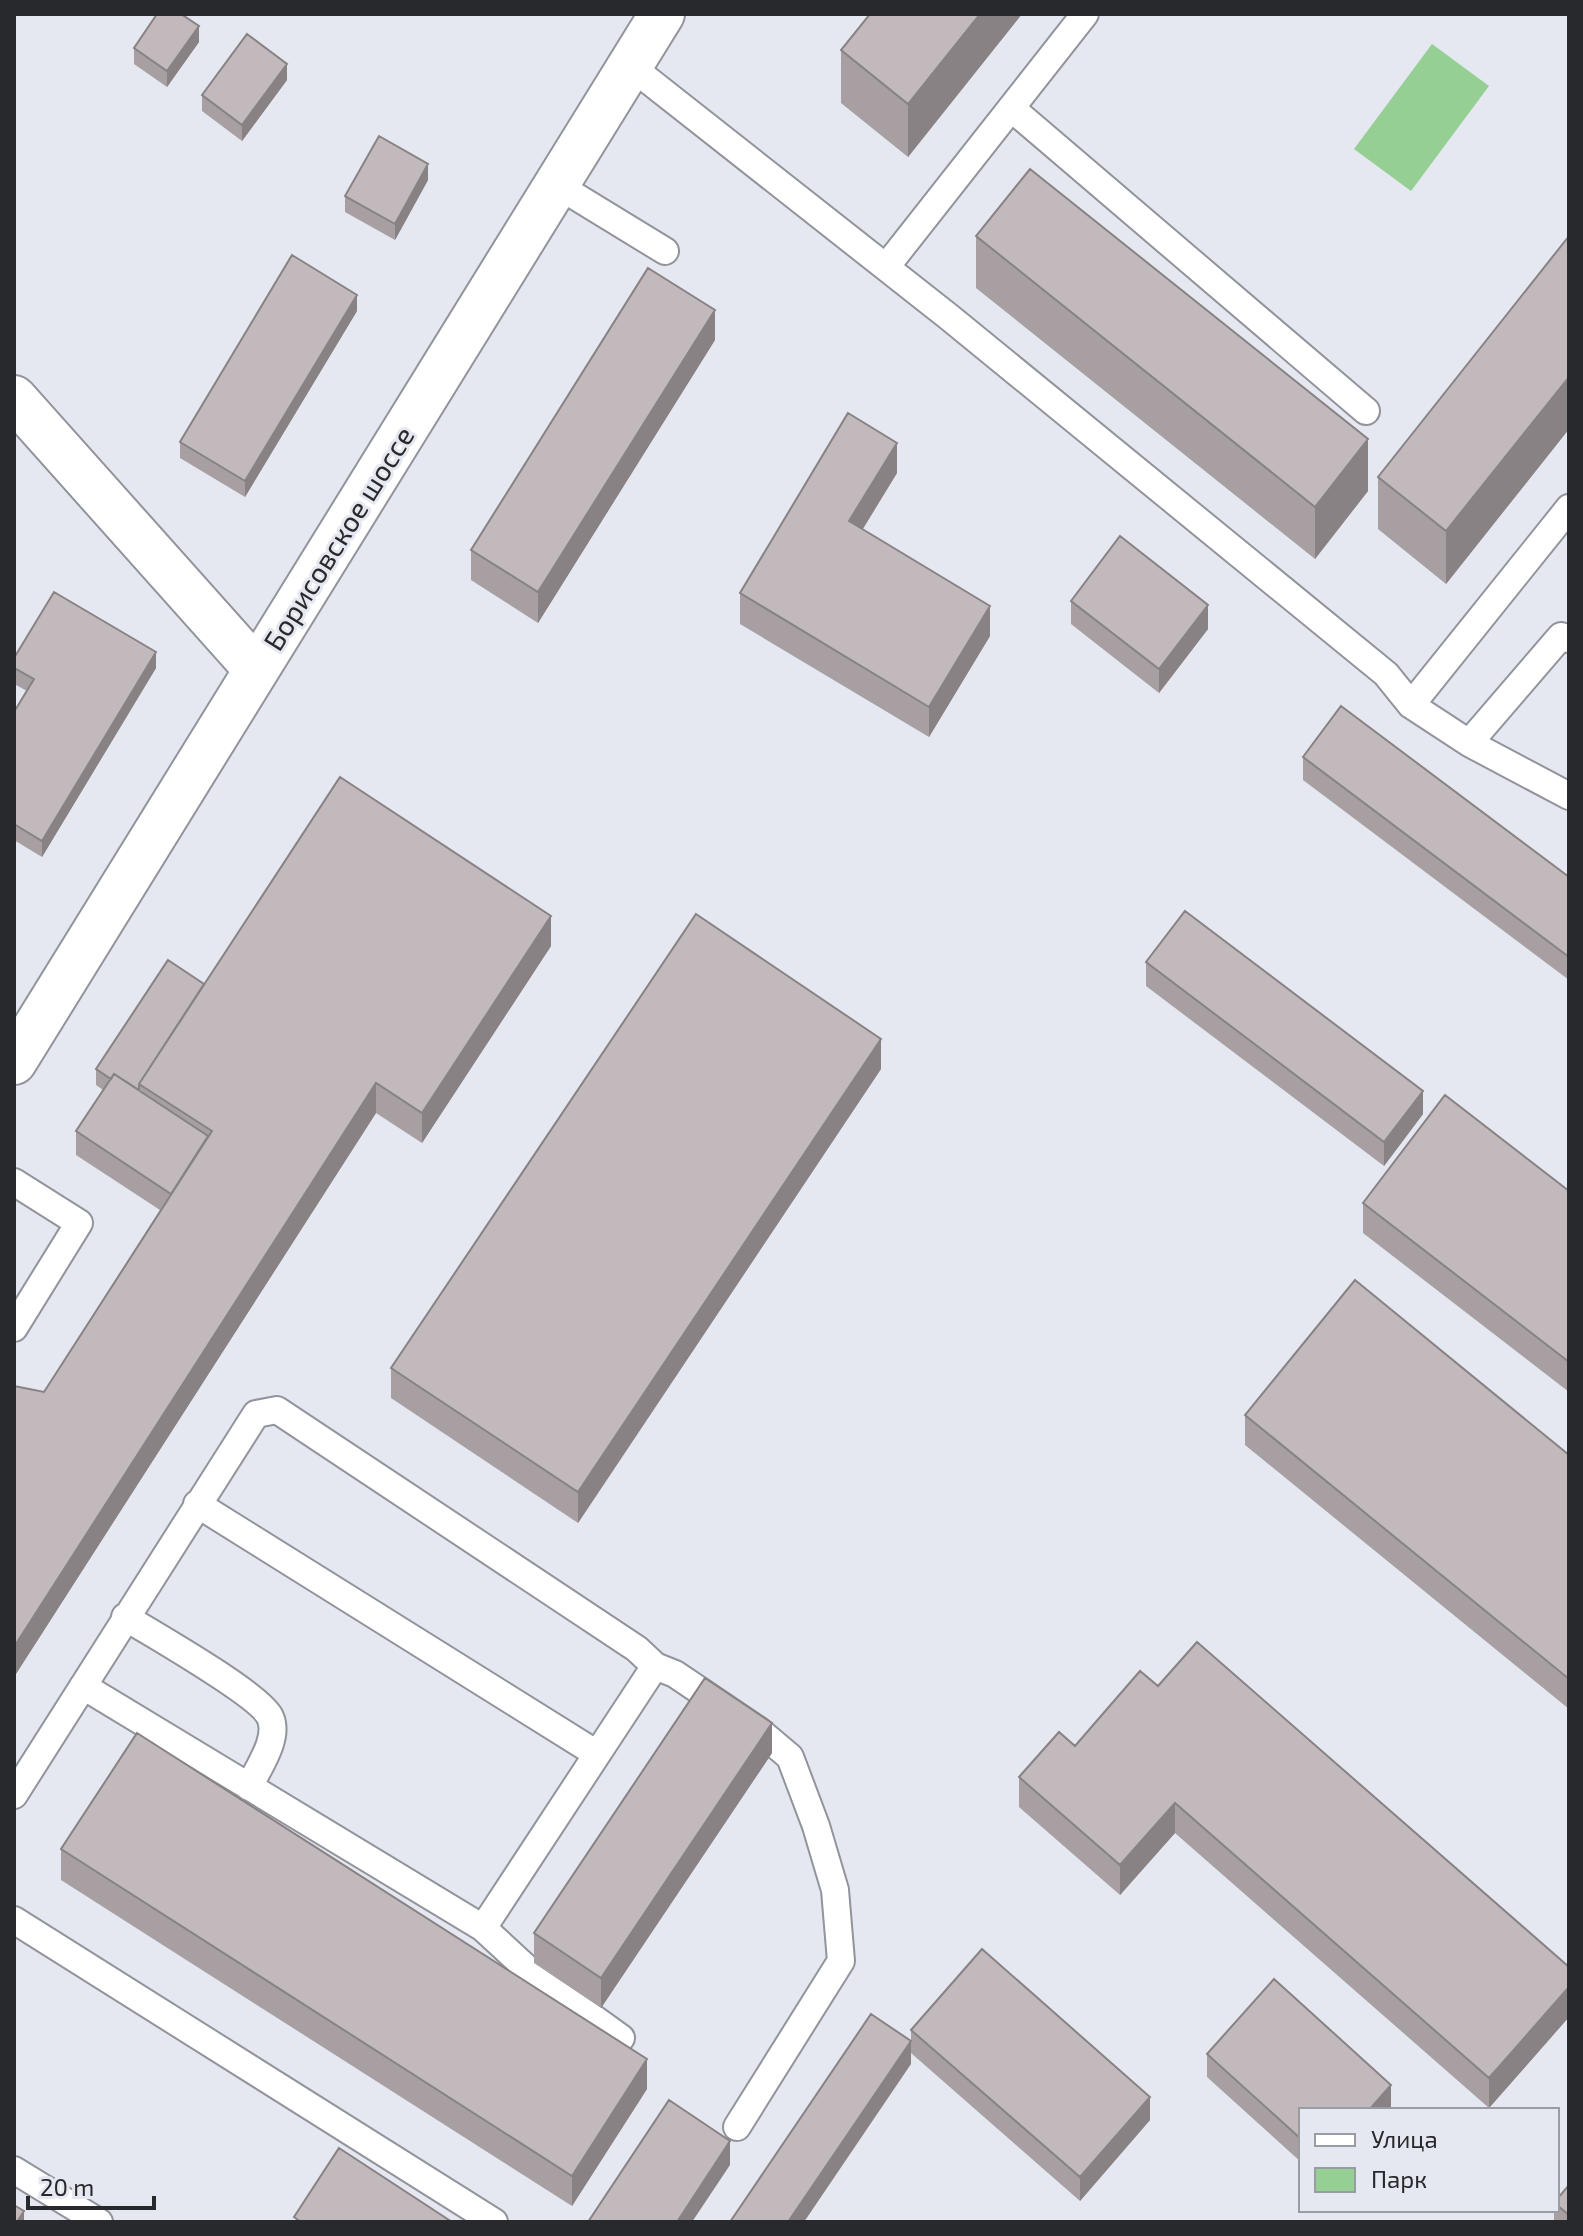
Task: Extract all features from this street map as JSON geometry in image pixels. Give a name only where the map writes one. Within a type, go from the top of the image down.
[{"type":"main road","name":"Борисовское шоссе","points":[[14,1062],[662,14]]},
{"type":"main road","points":[[14,398],[256,669]]},
{"type":"lane","points":[[886,267],[1085,14]]},
{"type":"lane","points":[[629,65],[886,267],[1386,674],[1411,705],[1469,743],[1569,796]]},
{"type":"lane","points":[[1011,108],[1366,411]]},
{"type":"lane","points":[[557,185],[665,251]]},
{"type":"lane","points":[[1411,705],[1569,508]]},
{"type":"lane","points":[[1469,743],[1561,636],[1569,639]]},
{"type":"lane","points":[[14,1182],[79,1223],[14,1328]]},
{"type":"lane","points":[[14,1795],[256,1414],[277,1410],[637,1649],[655,1666],[675,1674],[758,1730],[790,1757],[835,1890],[841,1961],[737,2127]]},
{"type":"lane","points":[[197,1504],[597,1754]]},
{"type":"lane","points":[[125,1617],[251,1698],[270,1716],[272,1736],[249,1787]]},
{"type":"lane","points":[[483,1928],[655,1666]]},
{"type":"lane","points":[[83,1686],[483,1928],[535,1976],[621,2038]]},
{"type":"lane","points":[[14,1920],[494,2222]]},
{"type":"lane","points":[[14,2170],[99,2222]]},
{"type":"green space","points":[[1432,44],[1489,86],[1411,191],[1354,149]]},
{"type":"building","points":[[157,14],[181,14],[199,26],[167,71],[134,48]]},
{"type":"building","points":[[870,14],[980,14],[908,104],[841,50]]},
{"type":"building","points":[[247,34],[287,64],[242,125],[202,95]]},
{"type":"building","points":[[379,136],[428,164],[395,224],[345,196]]},
{"type":"building","points":[[1030,169],[1368,439],[1315,507],[976,236]]},
{"type":"building","points":[[1569,236],[1569,377],[1446,531],[1378,477]]},
{"type":"building","points":[[292,255],[357,295],[245,481],[180,442]]},
{"type":"building","points":[[648,268],[715,310],[538,592],[471,550]]},
{"type":"building","points":[[848,413],[897,443],[849,521],[990,606],[929,707],[740,593]]},
{"type":"building","points":[[1120,536],[1208,605],[1159,669],[1071,601]]},
{"type":"building","points":[[54,592],[156,652],[42,841],[14,824],[14,712],[34,679],[14,668],[14,658]]},
{"type":"building","points":[[1341,706],[1569,877],[1569,957],[1303,757]]},
{"type":"building","points":[[340,777],[551,916],[422,1113],[376,1083],[14,1647],[14,1386],[44,1392],[212,1131],[139,1084]]},
{"type":"building","points":[[1185,911],[1423,1091],[1384,1142],[1146,962]]},
{"type":"building","points":[[696,914],[881,1039],[578,1492],[391,1368]]},
{"type":"building","points":[[168,960],[204,984],[139,1084],[139,1090],[114,1074],[111,1079],[96,1069]]},
{"type":"building","points":[[114,1074],[208,1136],[171,1194],[76,1131]]},
{"type":"building","points":[[1445,1095],[1569,1191],[1569,1362],[1363,1203]]},
{"type":"building","points":[[1355,1280],[1569,1455],[1569,1679],[1245,1415]]},
{"type":"building","points":[[1197,1642],[1569,1967],[1569,1987],[1489,2078],[1175,1803],[1120,1865],[1019,1777],[1059,1732],[1075,1746],[1140,1671],[1158,1686]]},
{"type":"building","points":[[705,1678],[772,1723],[601,1978],[534,1933]]},
{"type":"building","points":[[137,1733],[647,2059],[572,2176],[61,1849]]},
{"type":"building","points":[[982,1949],[1150,2097],[1080,2177],[911,2030]]},
{"type":"building","points":[[1274,1979],[1391,2085],[1371,2108],[1299,2108],[1299,2137],[1207,2054]]},
{"type":"building","points":[[871,2014],[911,2041],[788,2222],[730,2222]]},
{"type":"building","points":[[669,2100],[730,2141],[677,2222],[588,2222]]},
{"type":"building","points":[[339,2148],[452,2222],[301,2222],[294,2217]]},
{"type":"building","points":[[1569,2185],[1569,2215],[1559,2207],[1559,2197]]},
{"type":"building","points":[[14,2205],[24,2211],[17,2222],[14,2222]]}]
